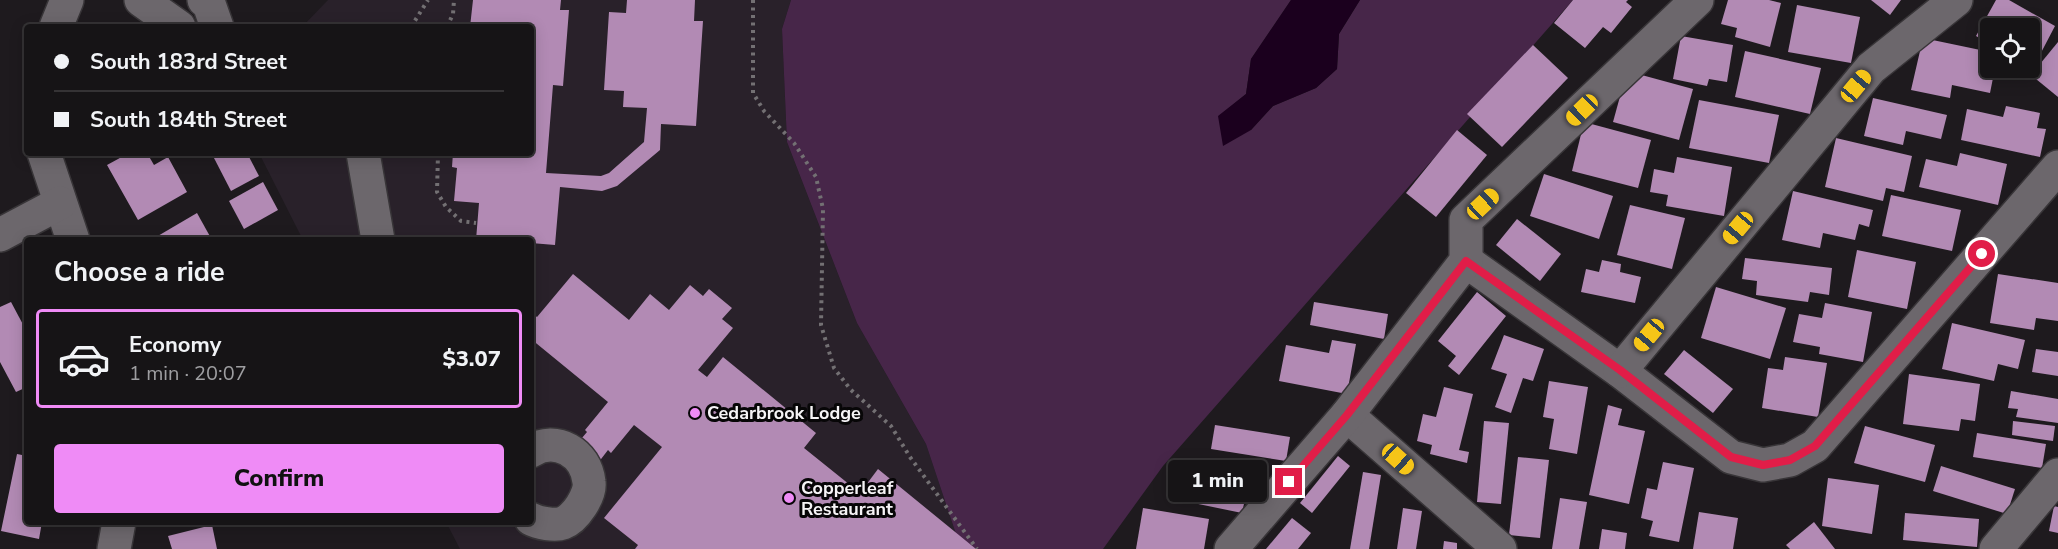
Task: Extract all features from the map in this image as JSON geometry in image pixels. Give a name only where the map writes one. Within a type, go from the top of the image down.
[{"type":"street","points":[[57,24],[67,0]]},
{"type":"street","points":[[141,0],[175,24]]},
{"type":"street","points":[[204,0],[209,4],[216,24]]},
{"type":"street","points":[[1231,549],[1347,415],[1466,261],[1466,220],[1697,0]]},
{"type":"street","points":[[1620,370],[1871,68],[1956,0]]},
{"type":"street","points":[[45,156],[72,237]]},
{"type":"street","points":[[364,156],[377,237]]},
{"type":"street","points":[[1466,261],[1620,370],[1731,457],[1763,465],[1790,460],[1815,446],[2058,167]]},
{"type":"street","points":[[0,235],[60,204]]},
{"type":"street","points":[[1347,415],[1500,549]]},
{"type":"street","points":[[534,449],[548,444],[564,446],[581,460],[589,482],[588,498],[571,536],[556,524],[534,521]]},
{"type":"street","points":[[1995,549],[2058,475]]},
{"type":"street","points":[[114,549],[118,525]]},
{"type":"path","points":[[413,24],[428,0]]},
{"type":"path","points":[[448,24],[453,14],[454,0]]},
{"type":"path","points":[[753,0],[753,93],[764,111],[794,143],[816,177],[823,209],[821,325],[834,368],[851,390],[891,426],[910,457],[977,549]]},
{"type":"path","points":[[438,156],[437,192],[446,207],[460,220],[476,224]]},
{"type":"shaded area","points":[[328,0],[791,0],[782,29],[787,142],[857,323],[926,444],[956,534],[956,549],[460,549],[448,525],[534,525],[534,237],[301,237],[261,156],[534,156],[534,24],[305,24]]},
{"type":"shaded area","points":[[791,0],[1291,0],[1251,59],[1246,94],[1219,116],[1251,130],[1273,106],[1316,88],[1337,69],[1339,34],[1360,0],[1573,0],[1163,466],[1103,549],[956,549],[956,534],[926,444],[857,323],[787,142],[782,29]]},
{"type":"shaded area","points":[[1291,0],[1360,0],[1339,34],[1337,69],[1316,88],[1273,106],[1251,130],[1223,146],[1218,116],[1246,94],[1251,59]]},
{"type":"building","points":[[473,0],[561,0],[560,10],[569,10],[563,86],[553,85],[546,173],[601,176],[609,173],[644,142],[647,108],[623,107],[624,91],[604,90],[609,12],[626,13],[627,0],[695,0],[694,21],[703,21],[696,126],[661,124],[660,150],[617,186],[602,191],[560,187],[555,245],[534,243],[534,237],[476,237],[479,203],[454,201],[457,168],[452,167],[453,156],[534,156],[534,24],[470,24]]},
{"type":"building","points":[[1573,0],[1628,0],[1626,2],[1632,7],[1611,33],[1603,27],[1585,48],[1554,23]]},
{"type":"building","points":[[1728,0],[1769,0],[1781,3],[1770,47],[1735,37],[1737,28],[1721,24]]},
{"type":"building","points":[[1871,0],[1901,0],[1890,15]]},
{"type":"building","points":[[1996,0],[2009,0],[2055,26],[2040,55],[2040,18],[1986,18]]},
{"type":"building","points":[[1797,5],[1860,17],[1851,63],[1788,52]]},
{"type":"building","points":[[1681,36],[1733,45],[1727,82],[1709,79],[1707,86],[1673,79]]},
{"type":"building","points":[[1923,38],[1980,50],[1980,78],[1993,78],[1990,93],[1952,85],[1950,98],[1911,90]]},
{"type":"building","points":[[2058,42],[2058,97],[2035,78],[2040,78],[2040,64]]},
{"type":"building","points":[[1533,45],[1568,78],[1502,147],[1467,114]]},
{"type":"building","points":[[1745,51],[1821,68],[1810,114],[1735,97]]},
{"type":"building","points":[[1627,71],[1693,89],[1679,140],[1613,122]]},
{"type":"building","points":[[1873,98],[1947,115],[1941,139],[1906,131],[1903,145],[1864,136]]},
{"type":"building","points":[[1699,100],[1779,115],[1769,163],[1689,148]]},
{"type":"building","points":[[2006,106],[2040,113],[2037,128],[2046,129],[2040,157],[1961,140],[1967,109],[2003,117]]},
{"type":"building","points":[[1584,122],[1651,140],[1638,188],[1572,171]]},
{"type":"building","points":[[1457,130],[1487,155],[1436,217],[1406,193]]},
{"type":"building","points":[[1836,138],[1912,156],[1904,192],[1886,188],[1883,201],[1825,187]]},
{"type":"building","points":[[1960,153],[2007,164],[1998,205],[1919,187],[1926,159],[1957,166]]},
{"type":"building","points":[[124,156],[149,156],[154,165],[168,157],[187,192],[138,220],[107,165]]},
{"type":"building","points":[[249,156],[259,176],[231,191],[214,158]]},
{"type":"building","points":[[1677,157],[1732,167],[1724,216],[1666,206],[1668,195],[1650,192],[1654,169],[1674,173]]},
{"type":"building","points":[[1544,174],[1613,196],[1599,239],[1530,216]]},
{"type":"building","points":[[263,182],[278,210],[244,229],[229,201]]},
{"type":"building","points":[[1793,191],[1873,210],[1869,227],[1859,224],[1855,240],[1823,233],[1820,248],[1782,240]]},
{"type":"building","points":[[1891,195],[1961,210],[1952,251],[1882,236]]},
{"type":"building","points":[[1630,205],[1685,218],[1672,269],[1617,255]]},
{"type":"building","points":[[197,213],[210,237],[156,237]]},
{"type":"building","points":[[1517,219],[1561,254],[1540,281],[1496,245]]},
{"type":"building","points":[[1857,250],[1916,262],[1907,309],[1848,297]]},
{"type":"building","points":[[1745,258],[1832,268],[1829,295],[1810,292],[1808,302],[1756,295],[1757,281],[1742,279]]},
{"type":"building","points":[[1602,260],[1621,264],[1620,272],[1641,277],[1635,303],[1581,292],[1586,269],[1599,272]]},
{"type":"building","name":"Cedarbrook Lodge","points":[[573,274],[629,320],[650,294],[669,310],[690,285],[703,296],[709,289],[732,308],[722,319],[733,328],[698,370],[707,377],[723,357],[816,433],[804,448],[860,493],[878,469],[976,549],[635,549],[638,545],[604,518],[662,447],[634,425],[611,453],[608,450],[598,463],[576,445],[608,402],[534,341],[534,315],[537,317]]},
{"type":"building","points":[[1998,274],[2058,283],[2058,321],[2036,318],[2034,330],[1990,323]]},
{"type":"building","points":[[1716,287],[1786,308],[1770,359],[1701,338]]},
{"type":"building","points":[[1477,292],[1506,316],[1459,375],[1448,366],[1456,356],[1438,341]]},
{"type":"building","points":[[11,302],[24,326],[24,388],[16,392],[0,362],[0,307]]},
{"type":"building","points":[[1314,302],[1388,314],[1384,339],[1310,325]]},
{"type":"building","points":[[1825,303],[1872,312],[1863,362],[1819,354],[1820,347],[1793,342],[1799,314],[1822,318]]},
{"type":"building","points":[[1952,323],[2025,340],[2018,369],[1998,364],[1994,381],[1942,369]]},
{"type":"building","points":[[1504,335],[1544,349],[1533,381],[1523,378],[1511,413],[1495,407],[1507,374],[1491,369]]},
{"type":"building","points":[[1332,340],[1356,344],[1347,394],[1279,381],[1286,345],[1329,353]]},
{"type":"building","points":[[2036,349],[2058,352],[2058,376],[2032,372]]},
{"type":"building","points":[[1684,350],[1733,389],[1713,413],[1664,374]]},
{"type":"building","points":[[1785,357],[1827,363],[1818,417],[1762,408],[1768,368],[1783,370]]},
{"type":"building","points":[[1909,374],[1980,384],[1975,421],[1961,419],[1959,431],[1903,424]]},
{"type":"building","points":[[1549,381],[1588,387],[1577,454],[1549,449],[1554,419],[1543,417]]},
{"type":"building","points":[[1444,387],[1473,394],[1459,450],[1469,452],[1467,463],[1430,454],[1432,445],[1417,441],[1423,414],[1436,417]]},
{"type":"building","points":[[2011,391],[2058,399],[2058,423],[2016,417],[2018,409],[2008,408]]},
{"type":"building","points":[[1608,405],[1622,409],[1618,425],[1645,431],[1629,504],[1589,495]]},
{"type":"building","points":[[1484,421],[1509,423],[1501,504],[1477,502]]},
{"type":"building","points":[[2013,421],[2055,426],[2053,441],[2012,435]]},
{"type":"building","points":[[1215,425],[1290,437],[1286,461],[1211,449]]},
{"type":"building","points":[[1865,426],[1935,445],[1925,482],[1854,463]]},
{"type":"building","points":[[1977,433],[2046,444],[2042,468],[1973,457]]},
{"type":"building","points":[[17,454],[24,455],[24,525],[41,525],[39,539],[1,531]]},
{"type":"building","points":[[1338,456],[1350,466],[1312,513],[1300,503]]},
{"type":"building","points":[[1518,457],[1549,460],[1540,538],[1509,535]]},
{"type":"building","points":[[1182,462],[1250,476],[1242,513],[1174,499]]},
{"type":"building","points":[[1663,462],[1694,468],[1679,542],[1649,536],[1653,521],[1641,518],[1647,488],[1657,490]]},
{"type":"building","points":[[1941,466],[2015,489],[2007,514],[1933,491]]},
{"type":"building","points":[[1363,472],[1381,475],[1369,549],[1350,549]]},
{"type":"building","points":[[1828,478],[1879,485],[1872,534],[1822,526]]},
{"type":"building","points":[[1560,498],[1587,502],[1579,549],[1552,549]]},
{"type":"building","points":[[2054,506],[2058,507],[2058,533],[2049,531]]},
{"type":"building","points":[[1143,508],[1209,519],[1204,549],[1136,549]]},
{"type":"building","points":[[1403,508],[1422,511],[1416,549],[1397,549]]},
{"type":"building","points":[[1699,512],[1738,518],[1733,549],[1693,549]]},
{"type":"building","points":[[1905,513],[1979,519],[1977,547],[1903,540]]},
{"type":"building","points":[[1292,518],[1311,533],[1298,549],[1266,549]]},
{"type":"building","points":[[1814,522],[1835,549],[1790,549],[1786,545]]},
{"type":"building","points":[[212,525],[217,549],[172,549],[168,536]]},
{"type":"building","points":[[1602,529],[1627,533],[1625,549],[1599,549]]},
{"type":"building","points":[[1444,541],[1457,543],[1457,549],[1443,549]]},
{"type":"place","name":"Cedarbrook Lodge","points":[[695,413]]},
{"type":"place","name":"Copperleaf Restaurant","points":[[789,498]]},
{"type":"route","points":[[1289,482],[1347,415],[1466,261],[1620,370],[1731,457],[1763,465],[1790,460],[1815,446],[1982,254]]}]
